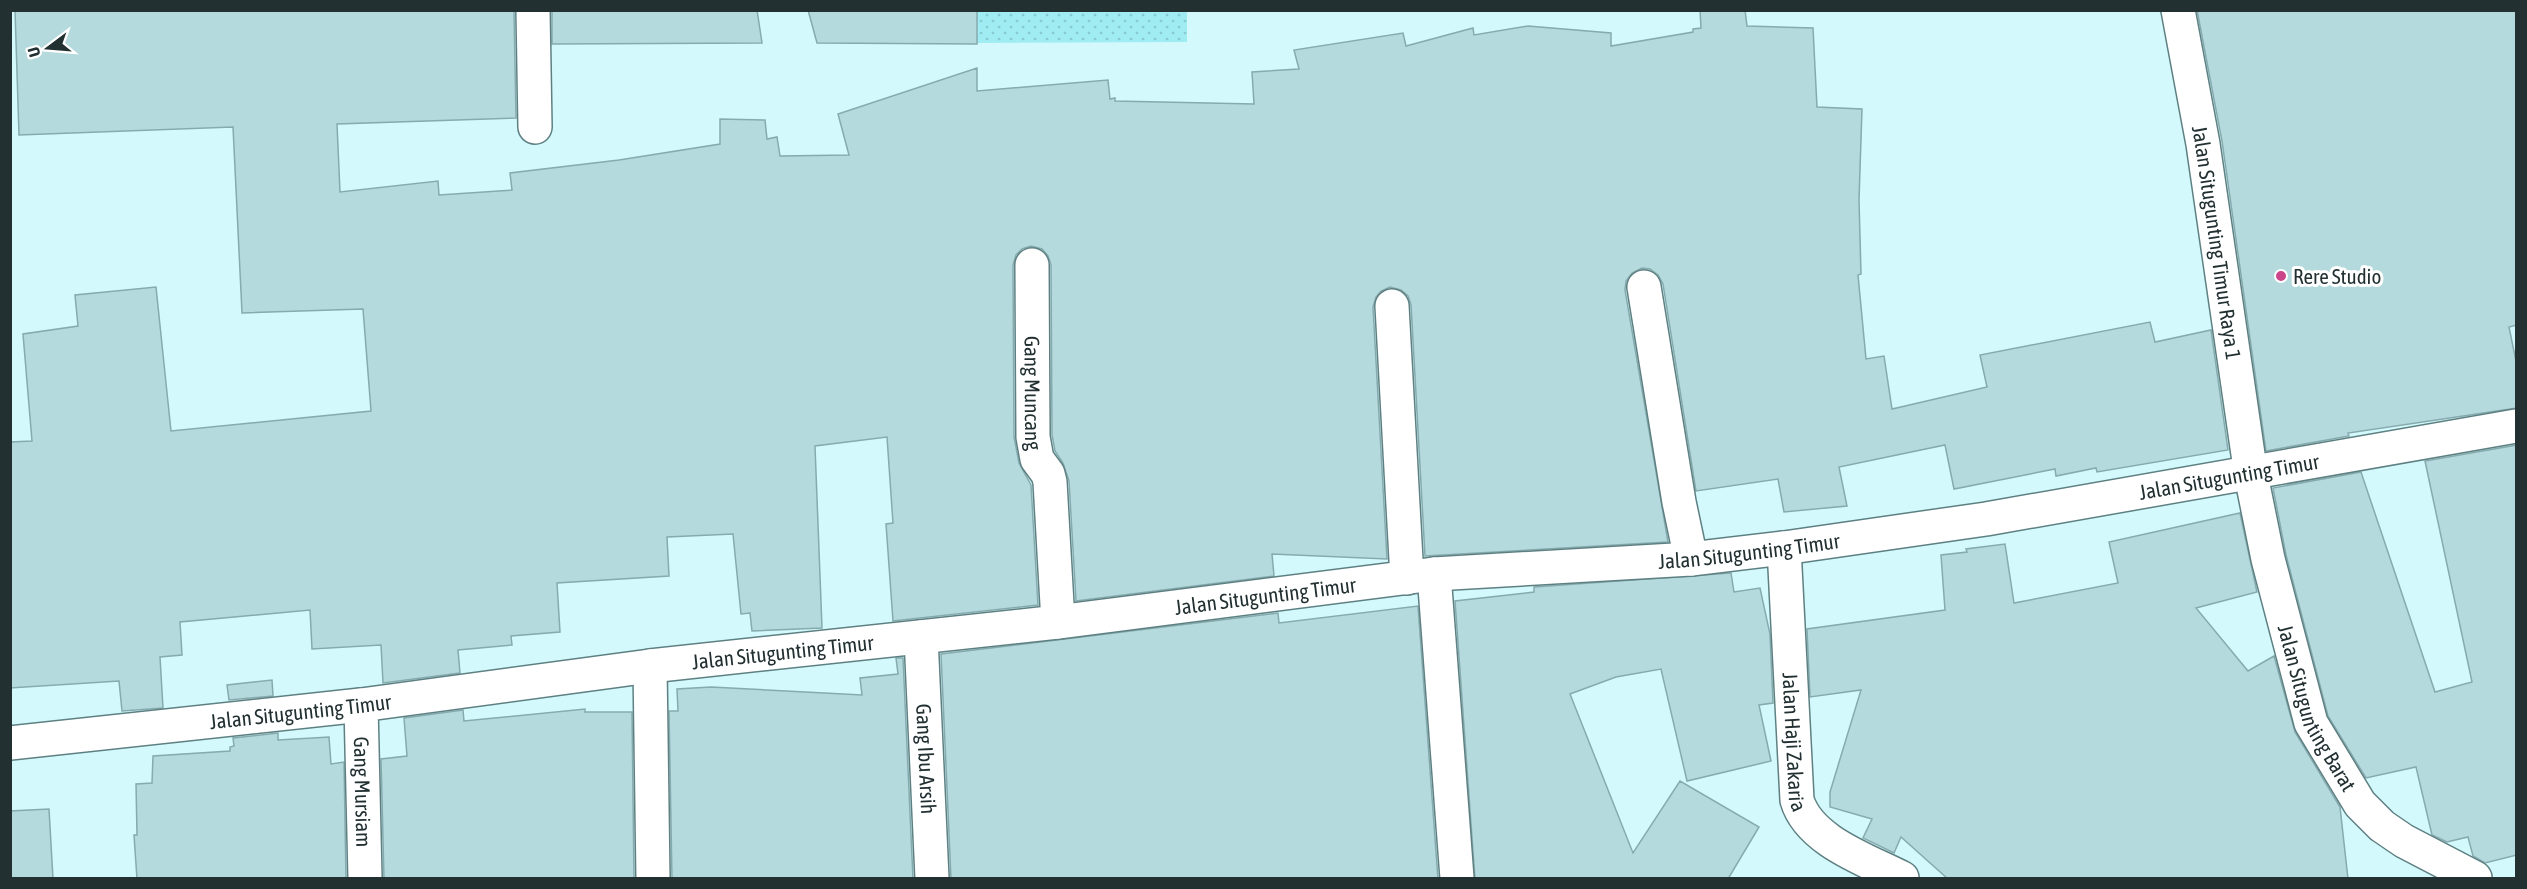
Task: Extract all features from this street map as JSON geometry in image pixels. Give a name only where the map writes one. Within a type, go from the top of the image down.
[{"type":"street","points":[[534,10],[535,128]]},
{"type":"street","name":"Jalan Situgunting Timur Raya 1","points":[[2178,10],[2203,144],[2251,475]]},
{"type":"street","name":"Gang Muncang","points":[[1032,265],[1033,437],[1036,459],[1048,474],[1050,482],[1058,622]]},
{"type":"street","points":[[1644,287],[1679,502],[1691,559]]},
{"type":"street","points":[[1392,306],[1420,576],[1457,879]]},
{"type":"street","name":"Jalan Situgunting Timur","points":[[10,743],[361,705],[650,666],[1058,622],[1420,576],[1691,559],[1785,548],[1986,519],[2251,475],[2517,426]]},
{"type":"street","name":"Jalan Situgunting Barat","points":[[2251,475],[2268,560],[2311,723],[2360,804],[2382,826],[2404,841],[2475,879]]},
{"type":"street","name":"Jalan Haji Zakaria","points":[[1785,548],[1797,800],[1800,811],[1821,835],[1902,879]]},
{"type":"street","name":"Gang Ibu Arsih","points":[[921,637],[932,879]]},
{"type":"street","points":[[650,666],[653,879]]},
{"type":"street","name":"Gang Mursiam","points":[[361,705],[365,879]]},
{"type":"shaded area","points":[[977,11],[1187,11],[1187,42],[977,43]]},
{"type":"building","points":[[15,10],[514,10],[516,118],[337,124],[340,192],[438,181],[439,195],[512,190],[510,173],[619,160],[720,144],[720,119],[765,120],[767,139],[777,137],[780,156],[849,155],[838,114],[977,68],[977,91],[1108,80],[1110,99],[1115,98],[1115,101],[1254,104],[1252,72],[1299,69],[1294,50],[1403,33],[1406,46],[1473,28],[1474,35],[1528,26],[1611,33],[1611,46],[1693,32],[1693,29],[1701,28],[1700,10],[1745,10],[1747,26],[1813,28],[1817,107],[1862,109],[1859,200],[1861,274],[1858,275],[1866,359],[1884,356],[1892,409],[1987,387],[1980,355],[2150,322],[2155,342],[2211,330],[2228,450],[2097,472],[2096,468],[2056,476],[2055,469],[1954,489],[1945,445],[1839,467],[1847,506],[1784,512],[1778,479],[1696,491],[1663,284],[1658,275],[1650,269],[1642,268],[1632,273],[1626,281],[1625,290],[1668,542],[1425,556],[1411,305],[1408,296],[1401,290],[1390,287],[1381,291],[1373,307],[1387,559],[1272,554],[1274,576],[1076,601],[1069,481],[1063,463],[1055,451],[1052,435],[1051,265],[1042,249],[1031,246],[1022,249],[1016,255],[1013,265],[1014,437],[1019,463],[1031,485],[1038,605],[893,621],[886,524],[893,523],[887,437],[815,446],[822,628],[752,631],[750,613],[741,614],[733,534],[667,537],[669,576],[557,583],[560,632],[511,636],[512,645],[458,650],[460,673],[383,683],[381,645],[312,649],[310,610],[180,622],[182,655],[160,657],[163,708],[122,711],[119,681],[10,688],[10,442],[32,441],[23,334],[78,326],[75,295],[156,287],[171,431],[371,411],[363,309],[242,313],[233,127],[19,135]]},
{"type":"building","points":[[552,10],[757,10],[762,43],[552,44]]},
{"type":"building","points":[[808,10],[977,10],[977,44],[817,43]]},
{"type":"building","points":[[2197,10],[2517,10],[2517,325],[2509,327],[2517,366],[2517,408],[2348,433],[2349,436],[2266,451],[2222,141]]},
{"type":"building","points":[[2517,445],[2517,855],[2485,863],[2473,856],[2468,837],[2447,842],[2432,835],[2416,767],[2366,778],[2328,716],[2286,555],[2273,488],[2361,472],[2435,692],[2472,682],[2425,461]]},
{"type":"building","points":[[2240,513],[2257,592],[2196,608],[2248,671],[2274,656],[2295,732],[2340,807],[2348,879],[1948,879],[1901,837],[1894,853],[1863,838],[1872,819],[1830,807],[1830,792],[1861,690],[1810,697],[1807,629],[1945,610],[1941,555],[2005,544],[2014,603],[2118,583],[2109,542]]},
{"type":"building","points":[[1731,573],[1734,592],[1760,588],[1770,634],[1773,703],[1759,705],[1771,761],[1687,781],[1661,669],[1616,677],[1570,694],[1633,853],[1680,781],[1759,827],[1728,879],[1475,879],[1455,601],[1534,592],[1534,587]]},
{"type":"building","points":[[1418,606],[1438,879],[951,879],[941,654],[1278,613],[1279,623]]},
{"type":"building","points":[[896,658],[903,658],[913,879],[672,879],[669,711],[678,711],[677,689],[711,687],[862,695],[860,678],[898,674]]},
{"type":"building","points":[[272,680],[273,696],[229,700],[227,685]]},
{"type":"building","points":[[585,709],[585,712],[632,712],[634,879],[384,879],[381,759],[407,756],[404,718],[463,710],[464,721]]},
{"type":"building","points":[[278,733],[278,740],[329,737],[331,764],[344,762],[346,879],[137,879],[134,835],[137,835],[136,784],[152,783],[153,756],[230,751],[230,747],[234,746],[233,738]]},
{"type":"building","points":[[49,809],[53,879],[10,879],[10,811]]},
{"type":"place","name":"Rere Studio","points":[[2281,276]]}]
